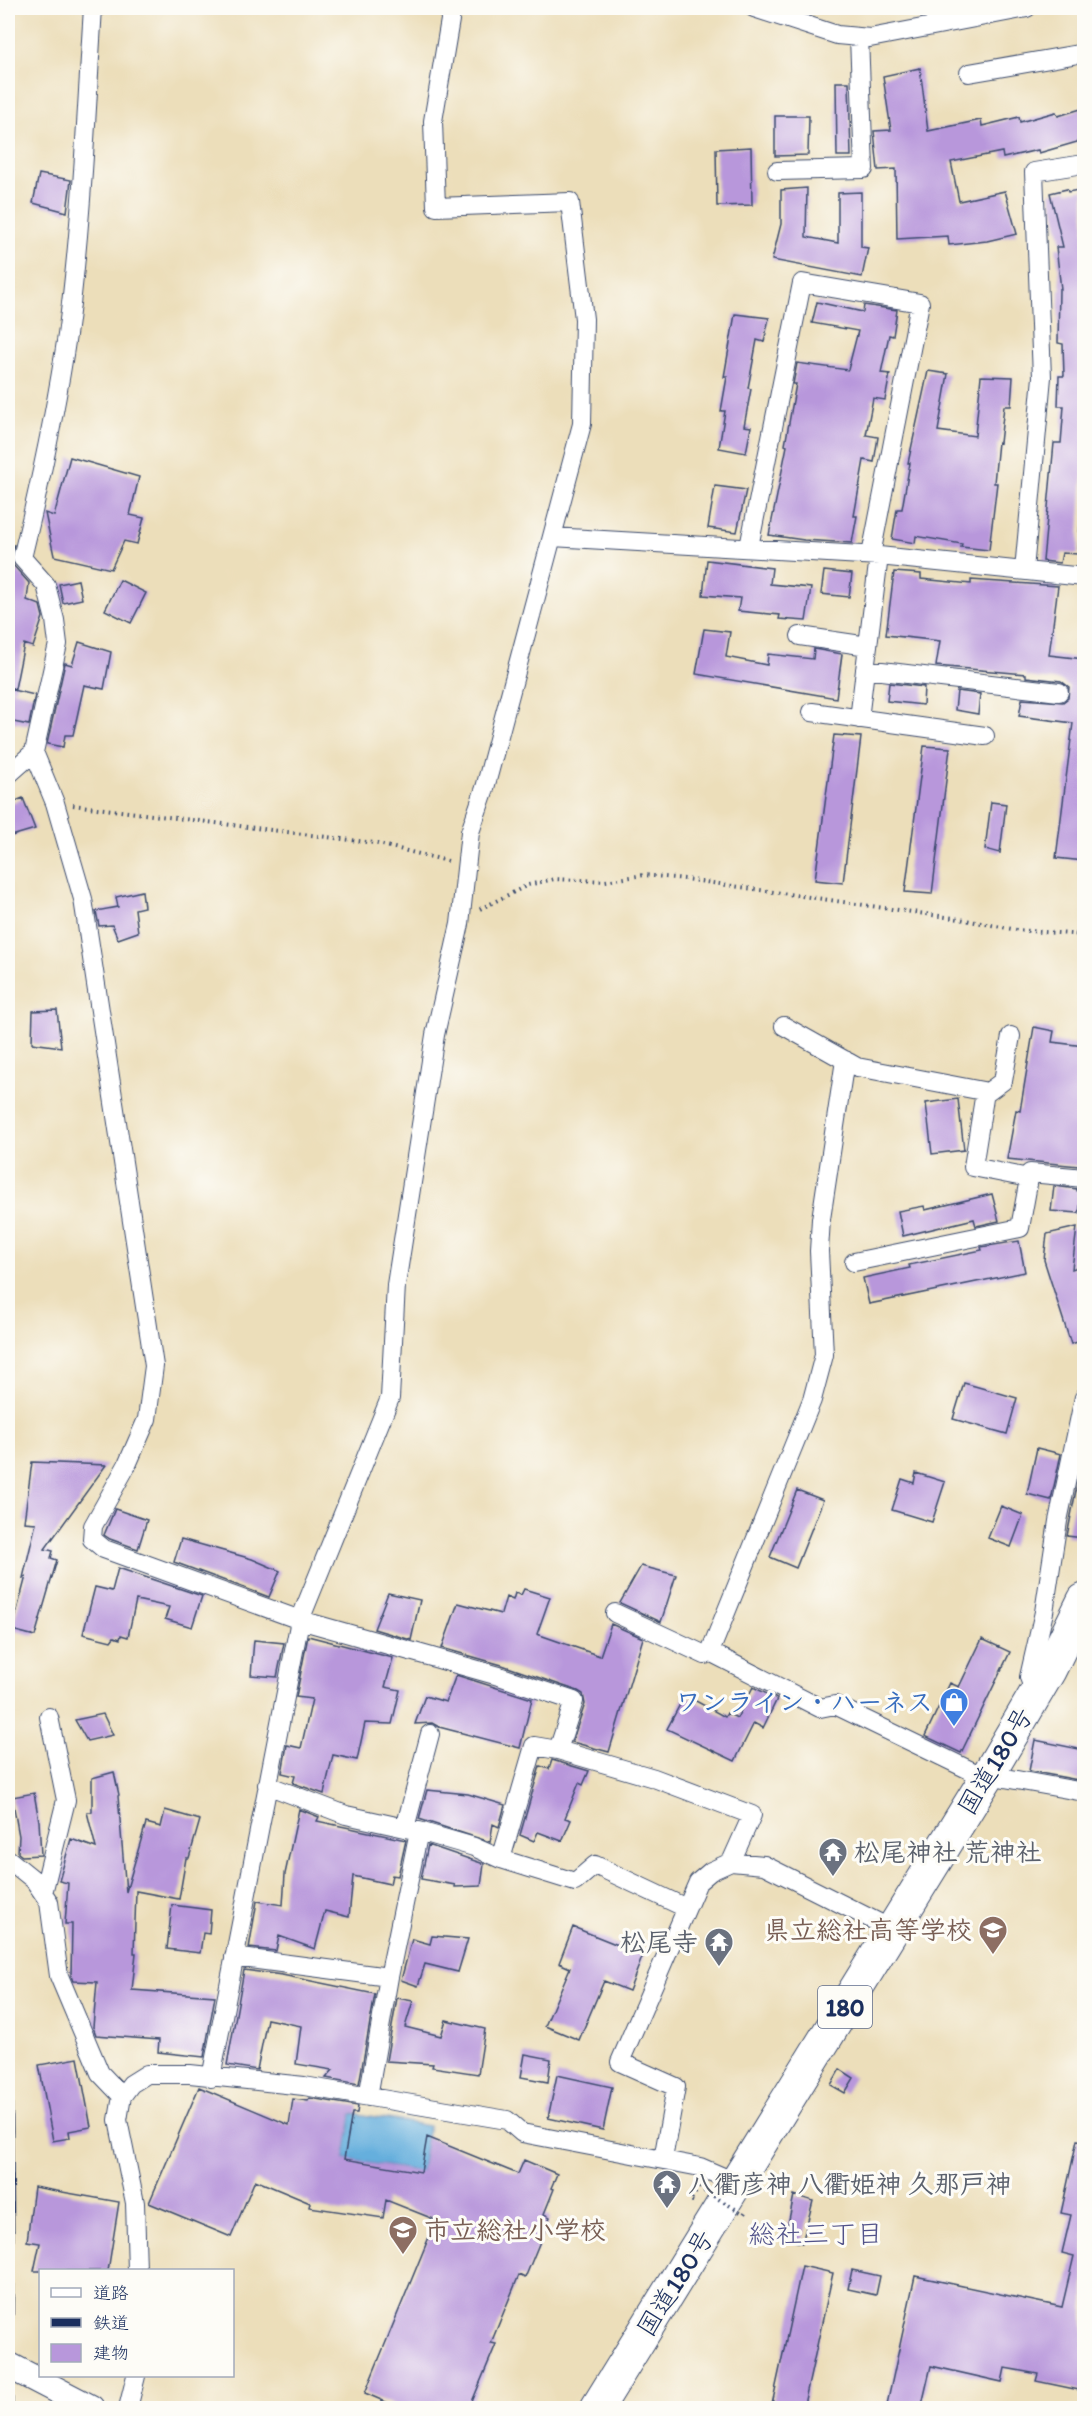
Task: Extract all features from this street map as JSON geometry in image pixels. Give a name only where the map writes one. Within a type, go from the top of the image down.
[{"type":"highway","name":"国道180号","points":[[597,2409],[741,2197],[893,1930],[1035,1694],[1084,1600]]},
{"type":"main road","points":[[8,2365],[91,2409]]},
{"type":"street","points":[[93,8],[82,187],[67,333],[52,428],[22,558],[46,585],[55,620],[58,644],[34,752],[55,803],[83,899],[154,1366],[147,1419],[127,1465],[93,1526],[92,1539],[104,1549],[300,1620],[499,1676],[574,1701],[558,1750]]},
{"type":"street","points":[[212,2078],[300,1620],[390,1398],[398,1274],[435,1035],[461,920],[470,832],[485,788],[582,424],[584,319],[570,202],[436,207],[433,121],[452,8]]},
{"type":"street","points":[[754,8],[837,35],[870,38],[1027,8]]},
{"type":"street","points":[[777,171],[864,170],[859,37]]},
{"type":"street","points":[[969,73],[1084,53]]},
{"type":"street","points":[[1024,570],[1042,377],[1034,172],[1084,164]]},
{"type":"street","points":[[749,547],[802,283],[920,303],[875,555],[868,646],[859,719]]},
{"type":"street","points":[[552,537],[875,555],[1084,577]]},
{"type":"street","points":[[800,636],[868,646]]},
{"type":"street","points":[[865,669],[1059,692]]},
{"type":"street","points":[[812,712],[985,736]]},
{"type":"street","points":[[8,775],[34,752]]},
{"type":"street","points":[[784,1026],[857,1067],[985,1092],[1004,1081],[1011,1036]]},
{"type":"street","points":[[615,1613],[705,1655],[710,1652],[812,1400],[824,1355],[819,1251],[821,1219],[845,1060]]},
{"type":"street","points":[[985,1092],[972,1167],[1029,1178]]},
{"type":"street","points":[[854,1262],[1020,1228],[1030,1173],[1084,1178]]},
{"type":"street","points":[[1035,1694],[1029,1677],[1044,1612],[1058,1521],[1084,1397]]},
{"type":"street","points":[[710,1652],[820,1708],[835,1705],[987,1777],[1084,1792]]},
{"type":"street","points":[[43,1893],[66,1800],[49,1717]]},
{"type":"street","points":[[368,2097],[430,1734]]},
{"type":"street","points":[[501,1859],[534,1746],[558,1750],[654,1778],[752,1815],[730,1862]]},
{"type":"street","points":[[267,1785],[346,1815],[412,1829],[474,1847],[501,1859],[575,1882],[595,1865],[686,1908]]},
{"type":"street","points":[[8,1859],[34,1880],[50,1902],[59,1976],[100,2073],[122,2096]]},
{"type":"street","points":[[663,2159],[676,2087],[620,2062],[698,1882],[711,1871],[730,1862],[764,1865],[893,1930]]},
{"type":"street","points":[[234,1957],[389,1977]]},
{"type":"street","points":[[137,2269],[135,2203],[118,2120],[122,2096],[130,2084],[147,2074],[190,2074],[304,2086],[507,2120],[522,2133],[700,2167],[741,2197]]},
{"type":"street","points":[[128,2409],[136,2377]]},
{"type":"path","points":[[55,803],[374,843],[466,866]]},
{"type":"path","points":[[461,920],[501,897],[528,885],[554,879],[605,881],[644,875],[960,919],[1017,930],[1084,935]]},
{"type":"path","points":[[692,2199],[700,2184]]},
{"type":"path","points":[[704,2193],[705,2191],[744,2214],[741,2197]]},
{"type":"water","points":[[352,2113],[429,2126],[421,2172],[344,2159]]},
{"type":"building","points":[[920,68],[928,131],[981,120],[982,126],[1019,117],[1020,122],[1056,112],[1058,116],[1084,108],[1084,140],[1039,153],[1038,150],[1003,158],[1002,152],[951,162],[959,201],[1005,191],[1017,234],[987,241],[949,245],[948,236],[897,239],[896,169],[878,170],[874,131],[891,130],[883,76]]},
{"type":"building","points":[[836,82],[849,82],[851,156],[837,156]]},
{"type":"building","points":[[775,116],[809,116],[808,155],[775,156]]},
{"type":"building","points":[[751,147],[752,205],[717,206],[716,149]]},
{"type":"building","points":[[39,174],[71,180],[67,212],[33,203]]},
{"type":"building","points":[[807,188],[806,237],[838,243],[838,193],[861,192],[861,247],[868,248],[862,277],[772,260],[781,224],[781,190]]},
{"type":"building","points":[[1067,189],[1068,192],[1084,189],[1084,456],[1078,554],[1062,553],[1060,563],[1043,561],[1054,443],[1061,443],[1064,406],[1058,406],[1059,376],[1064,376],[1063,344],[1058,343],[1059,289],[1061,289],[1056,247],[1063,247],[1050,193]]},
{"type":"building","points":[[817,302],[863,312],[864,305],[897,310],[893,336],[889,335],[881,373],[890,374],[885,400],[873,398],[866,435],[878,437],[874,462],[864,460],[854,516],[857,516],[852,543],[769,535],[787,446],[785,445],[796,384],[793,384],[797,363],[848,370],[858,331],[812,323]]},
{"type":"building","points":[[735,314],[769,318],[764,342],[757,340],[748,388],[751,389],[744,426],[751,427],[746,453],[719,448],[725,411],[721,411],[727,377],[724,377]]},
{"type":"building","points":[[928,371],[948,374],[938,431],[975,436],[981,376],[1013,377],[1011,406],[1004,406],[1000,443],[998,442],[994,483],[997,483],[989,550],[961,547],[962,544],[916,536],[915,543],[892,539],[897,509],[902,509],[910,463],[908,463]]},
{"type":"building","points":[[70,457],[139,477],[130,515],[144,518],[137,544],[124,541],[111,569],[54,556],[45,513],[54,516]]},
{"type":"building","points":[[715,486],[746,490],[737,532],[708,528]]},
{"type":"building","points":[[8,544],[14,545],[11,556],[13,565],[29,583],[27,600],[40,605],[43,617],[33,647],[24,644],[15,689],[8,688]]},
{"type":"building","points":[[707,560],[772,568],[770,584],[811,588],[806,621],[779,619],[780,615],[738,611],[740,598],[703,595]]},
{"type":"building","points":[[824,571],[852,574],[849,597],[821,594]]},
{"type":"building","points":[[894,572],[921,574],[921,579],[971,584],[971,580],[1058,586],[1049,655],[1084,659],[1084,861],[1056,858],[1073,723],[1019,716],[1022,699],[1063,702],[1068,698],[1069,687],[1061,681],[1026,677],[1026,674],[936,666],[940,641],[886,635]]},
{"type":"building","points":[[78,580],[82,599],[63,603],[59,584]]},
{"type":"building","points":[[120,580],[146,593],[131,623],[105,610]]},
{"type":"building","points":[[704,629],[730,632],[726,657],[767,665],[768,654],[813,659],[814,649],[842,654],[836,698],[696,674]]},
{"type":"building","points":[[79,642],[111,652],[104,689],[84,685],[73,735],[65,735],[63,747],[47,744],[65,663],[72,665]]},
{"type":"building","points":[[889,683],[924,687],[923,705],[887,701]]},
{"type":"building","points":[[8,689],[35,695],[29,725],[8,721]]},
{"type":"building","points":[[957,691],[980,694],[978,714],[955,710]]},
{"type":"building","points":[[834,735],[861,737],[843,883],[815,880]]},
{"type":"building","points":[[924,746],[950,748],[932,894],[905,892]]},
{"type":"building","points":[[23,798],[35,829],[8,837],[8,804]]},
{"type":"building","points":[[991,802],[1006,804],[1000,853],[985,849]]},
{"type":"building","points":[[142,891],[144,907],[135,909],[138,932],[118,939],[112,925],[99,926],[96,911],[118,907],[116,897]]},
{"type":"building","points":[[57,1010],[61,1047],[32,1043],[33,1011]]},
{"type":"building","points":[[1034,1027],[1054,1031],[1052,1042],[1084,1046],[1084,1123],[1079,1166],[1007,1159],[1016,1110],[1020,1111]]},
{"type":"building","points":[[958,1099],[964,1150],[932,1154],[926,1103]]},
{"type":"building","points":[[1054,1186],[1077,1189],[1082,1192],[1079,1213],[1051,1211]]},
{"type":"building","points":[[992,1194],[999,1221],[976,1226],[974,1219],[903,1236],[898,1211],[924,1206],[925,1210]]},
{"type":"building","points":[[1077,1227],[1072,1269],[1084,1265],[1084,1340],[1071,1344],[1044,1260],[1047,1234]]},
{"type":"building","points":[[1019,1241],[1025,1272],[869,1304],[863,1278],[910,1268],[909,1265],[982,1250],[981,1247]]},
{"type":"building","points":[[964,1383],[1017,1398],[1007,1434],[953,1419]]},
{"type":"building","points":[[1037,1448],[1061,1454],[1051,1500],[1027,1494]]},
{"type":"building","points":[[32,1462],[106,1465],[45,1549],[53,1551],[51,1558],[57,1560],[35,1636],[12,1630],[26,1576],[23,1578],[36,1523],[24,1522]]},
{"type":"building","points":[[1081,1465],[1084,1466],[1084,1538],[1067,1536]]},
{"type":"building","points":[[916,1473],[945,1482],[932,1522],[892,1510],[902,1479],[914,1483]]},
{"type":"building","points":[[797,1490],[823,1500],[796,1568],[770,1557]]},
{"type":"building","points":[[1001,1506],[1023,1515],[1011,1547],[988,1538]]},
{"type":"building","points":[[115,1509],[147,1520],[138,1549],[104,1535]]},
{"type":"building","points":[[181,1539],[252,1559],[280,1571],[269,1597],[174,1562]]},
{"type":"building","points":[[641,1566],[676,1575],[661,1622],[620,1603]]},
{"type":"building","points":[[118,1568],[202,1596],[192,1627],[165,1619],[169,1607],[136,1600],[128,1637],[121,1635],[120,1639],[114,1637],[111,1641],[83,1634],[95,1587],[112,1591]]},
{"type":"building","points":[[524,1589],[550,1597],[537,1634],[600,1656],[611,1624],[643,1638],[609,1752],[572,1742],[585,1704],[583,1694],[502,1665],[442,1648],[458,1603],[501,1614],[506,1597],[513,1600],[515,1593],[521,1595]]},
{"type":"building","points":[[388,1593],[420,1600],[411,1640],[374,1629]]},
{"type":"building","points":[[308,1636],[393,1658],[385,1687],[400,1690],[392,1724],[365,1723],[357,1760],[333,1755],[324,1794],[293,1783],[295,1776],[282,1773],[287,1745],[301,1748],[312,1699],[296,1697]]},
{"type":"building","points":[[982,1639],[1010,1652],[961,1753],[925,1736],[950,1683],[959,1687]]},
{"type":"building","points":[[254,1640],[284,1643],[277,1677],[251,1675]]},
{"type":"building","points":[[456,1675],[532,1699],[520,1748],[439,1727],[432,1723],[415,1724],[425,1696],[446,1702]]},
{"type":"building","points":[[753,1687],[777,1699],[763,1728],[754,1723],[735,1761],[667,1729],[685,1695],[725,1717],[727,1713],[737,1718]]},
{"type":"building","points":[[103,1714],[113,1735],[87,1741],[75,1720]]},
{"type":"building","points":[[1035,1740],[1084,1750],[1084,1781],[1029,1771]]},
{"type":"building","points":[[552,1760],[589,1771],[583,1785],[579,1783],[565,1818],[571,1820],[562,1841],[538,1832],[534,1841],[520,1835],[540,1766],[549,1769]]},
{"type":"building","points":[[114,1772],[119,1795],[126,1892],[146,1823],[161,1827],[165,1810],[200,1820],[189,1858],[186,1858],[179,1899],[136,1891],[134,1953],[136,1953],[132,1990],[215,1996],[204,2057],[158,2052],[159,2040],[96,2035],[93,2027],[97,1982],[73,1981],[71,1976],[72,1924],[65,1924],[68,1883],[59,1881],[71,1839],[96,1848],[87,1812],[92,1812],[92,1778]]},
{"type":"building","points":[[427,1790],[468,1794],[505,1805],[499,1827],[493,1824],[490,1842],[419,1819]]},
{"type":"building","points":[[34,1793],[39,1821],[41,1855],[22,1856],[18,1853],[19,1836],[12,1797]]},
{"type":"building","points":[[299,1809],[319,1817],[317,1821],[406,1840],[398,1876],[392,1875],[390,1884],[353,1876],[349,1917],[325,1911],[315,1949],[279,1936],[276,1951],[249,1948],[257,1901],[283,1905],[285,1874]]},
{"type":"building","points":[[428,1845],[484,1864],[481,1886],[455,1887],[455,1885],[421,1879]]},
{"type":"building","points":[[172,1905],[211,1910],[209,1934],[203,1933],[200,1953],[167,1949]]},
{"type":"building","points":[[573,1927],[643,1955],[629,1991],[604,1981],[579,2040],[545,2026],[570,1968],[559,1963]]},
{"type":"building","points":[[432,1936],[468,1939],[458,1972],[425,1964],[418,1986],[401,1980],[412,1939],[430,1944]]},
{"type":"building","points":[[244,1970],[282,1975],[375,1994],[359,2084],[326,2078],[333,2070],[296,2064],[301,2026],[267,2019],[257,2070],[227,2065]]},
{"type":"building","points":[[397,1998],[413,2001],[405,2027],[441,2036],[446,2020],[485,2029],[478,2074],[432,2067],[433,2064],[386,2061]]},
{"type":"building","points":[[525,2054],[551,2059],[548,2082],[521,2077]]},
{"type":"building","points":[[78,2058],[91,2127],[69,2131],[70,2138],[53,2141],[39,2065]]},
{"type":"building","points":[[840,2069],[854,2078],[845,2093],[831,2085]]},
{"type":"building","points":[[557,2075],[612,2087],[603,2130],[548,2118]]},
{"type":"building","points":[[199,2087],[289,2125],[293,2099],[308,2101],[310,2098],[358,2106],[357,2113],[352,2113],[344,2159],[421,2172],[427,2137],[518,2174],[524,2160],[557,2174],[544,2214],[550,2217],[525,2278],[519,2275],[491,2343],[496,2344],[469,2409],[402,2409],[365,2393],[436,2220],[386,2200],[383,2218],[309,2207],[310,2203],[255,2180],[231,2237],[149,2203]]},
{"type":"building","points":[[1077,2140],[1084,2141],[1084,2391],[1036,2381],[1038,2374],[1005,2368],[1002,2382],[931,2366],[921,2409],[886,2409],[915,2276],[1062,2307],[1074,2256],[1062,2253],[1071,2215],[1061,2213]]},
{"type":"building","points":[[34,2187],[119,2202],[108,2269],[39,2269],[39,2271],[34,2271],[40,2243],[27,2241]]},
{"type":"building","points":[[794,2195],[813,2201],[802,2243],[785,2239]]},
{"type":"building","points":[[802,2266],[833,2273],[803,2409],[771,2409]]},
{"type":"building","points":[[852,2270],[880,2276],[876,2295],[848,2289]]},
{"type":"railway","points":[[8,1936],[10,2408]]},
{"type":"place","name":"ワンライン・ハーネス","points":[[954,1728]]},
{"type":"place","name":"松尾神社 荒神社","points":[[833,1878]]},
{"type":"place","name":"県立総社高等学校","points":[[993,1956]]},
{"type":"place","name":"松尾寺","points":[[719,1968]]},
{"type":"place","name":"八衢彦神 八衢姫神 久那戸神","points":[[667,2210]]},
{"type":"place","name":"市立総社小学校","points":[[403,2256]]},
{"type":"district","name":"総社三丁目","points":[[816,2233]]}]
